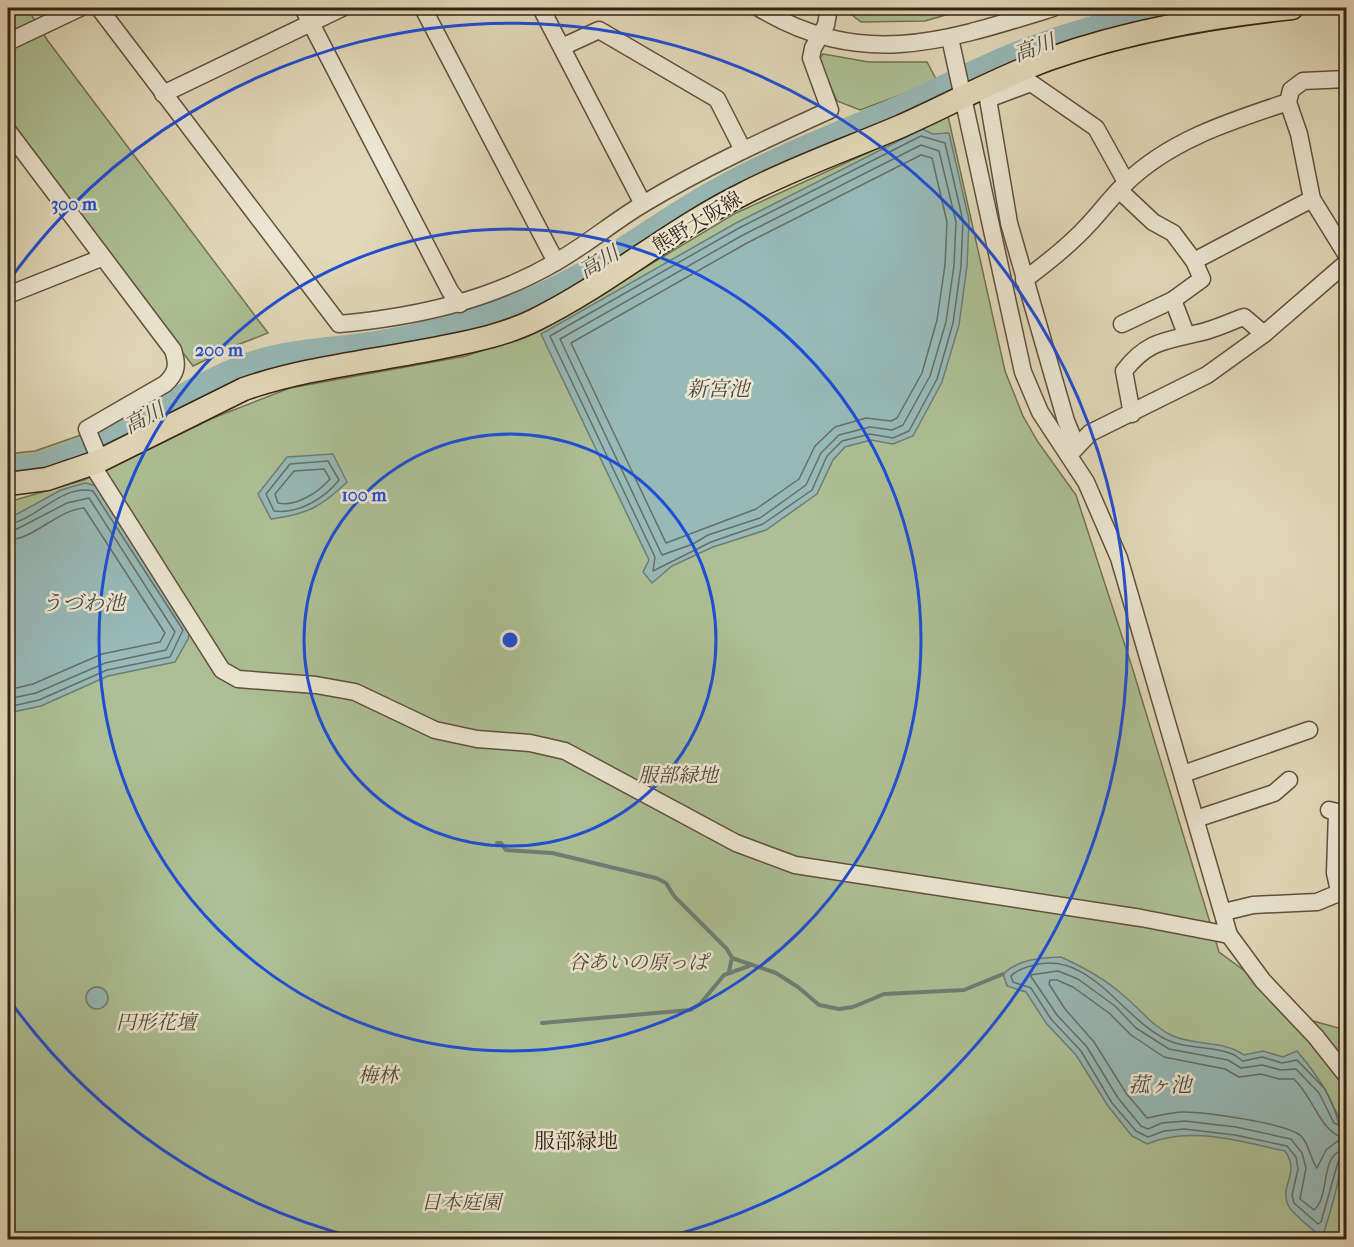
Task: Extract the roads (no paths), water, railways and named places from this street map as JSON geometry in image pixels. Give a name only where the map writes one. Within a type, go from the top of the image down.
[{"type":"main road","name":"熊野大阪線","points":[[8,484],[47,478],[95,452],[266,381],[298,372],[379,360],[478,340],[533,321],[608,278],[680,229],[743,194],[1049,59],[1109,40],[1178,24],[1292,8]]},
{"type":"street","points":[[8,42],[80,8]]},
{"type":"street","points":[[99,8],[339,324],[384,320],[460,304],[517,281],[556,262],[643,204],[743,150],[830,110],[811,58],[826,25],[829,8]]},
{"type":"street","points":[[163,94],[307,15],[342,8]]},
{"type":"street","points":[[423,8],[556,262]]},
{"type":"street","points":[[541,8],[643,204]]},
{"type":"street","points":[[759,8],[780,21],[820,36],[870,44],[901,44],[950,38],[1053,8]]},
{"type":"street","points":[[307,15],[450,291],[460,304]]},
{"type":"street","points":[[562,47],[599,30],[717,99],[743,150]]},
{"type":"street","points":[[950,38],[1023,372],[1040,412],[1073,450]]},
{"type":"street","points":[[1073,450],[1090,433],[1207,375],[1264,334],[1346,266],[1341,229],[1312,199],[1299,134],[1288,102],[1291,90],[1303,81],[1347,79]]},
{"type":"street","points":[[1122,324],[1173,300],[1202,279],[1194,261],[1173,233],[1153,222],[1123,186],[1096,128],[1031,83],[988,99],[1004,194],[1024,280],[1073,450],[1119,558],[1229,935],[1263,981],[1316,1036],[1347,1076]]},
{"type":"street","points":[[1024,280],[1051,260],[1087,226],[1123,186],[1196,135],[1288,102]]},
{"type":"street","points":[[8,131],[101,258],[173,350],[177,363],[174,377],[87,429],[95,452],[225,666],[240,674],[317,680],[356,688],[436,725],[478,734],[530,738],[566,747],[739,839],[797,859],[1142,913],[1198,925],[1229,935]]},
{"type":"street","points":[[983,196],[1004,194]]},
{"type":"street","points":[[1194,261],[1312,199]]},
{"type":"street","points":[[8,295],[101,258]]},
{"type":"street","points":[[1173,300],[1186,334]]},
{"type":"street","points":[[1132,414],[1125,371],[1135,357],[1151,345],[1186,334],[1198,333],[1244,317],[1264,334]]},
{"type":"street","points":[[1183,774],[1309,730]]},
{"type":"street","points":[[1196,819],[1274,793],[1289,780]]},
{"type":"street","points":[[1224,912],[1253,905],[1317,902],[1343,890],[1335,873],[1337,812],[1329,810]]},
{"type":"water","name":"新宮池","points":[[922,129],[933,134],[949,133],[969,220],[967,266],[959,325],[942,382],[913,436],[893,444],[871,440],[845,447],[833,460],[817,494],[766,530],[713,547],[672,566],[652,583],[643,572],[649,560],[541,334],[736,223]]},
{"type":"water","points":[[333,454],[347,482],[313,508],[295,515],[271,519],[258,494],[287,457]]},
{"type":"water","name":"うづわ池","points":[[85,483],[97,486],[190,628],[188,639],[175,662],[108,676],[41,706],[8,713],[8,519],[61,490]]},
{"type":"water","name":"菰ヶ池","points":[[1061,957],[1109,984],[1153,1023],[1173,1036],[1227,1047],[1244,1055],[1263,1051],[1283,1057],[1297,1051],[1316,1075],[1329,1097],[1341,1138],[1338,1183],[1322,1238],[1288,1205],[1286,1191],[1291,1166],[1285,1151],[1198,1135],[1163,1138],[1147,1144],[1132,1136],[1108,1106],[1076,1055],[1046,1023],[1026,992],[1007,986],[1003,974],[1016,965],[1037,959]]},
{"type":"water","points":[[97,987],[105,990],[108,998],[105,1006],[97,1009],[89,1006],[86,998],[89,990]]},
{"type":"waterway","name":"高川","points":[[8,470],[40,464],[71,454],[129,426],[215,379],[245,366],[293,354],[419,335],[480,318],[521,303],[586,272],[694,204],[784,157],[901,107],[1013,55],[1065,36],[1176,8]]},
{"type":"waterway","points":[[497,843],[501,843],[506,850],[552,853],[656,878],[666,883],[674,896],[727,949],[732,958],[776,973],[798,987],[819,1005],[839,1009],[853,1007],[884,994],[964,990],[1003,974]]},
{"type":"waterway","points":[[729,971],[732,958]]},
{"type":"waterway","points":[[542,1023],[690,1010],[700,1004],[724,975],[749,966]]},
{"type":"district","name":"服部緑地","points":[[576,1141]]},
{"type":"park label","name":"谷あいの原っぱ","points":[[638,962]]},
{"type":"park label","name":"円形花壇","points":[[156,1022]]},
{"type":"park label","name":"梅林","points":[[378,1075]]},
{"type":"park label","name":"日本庭園","points":[[461,1202]]}]
